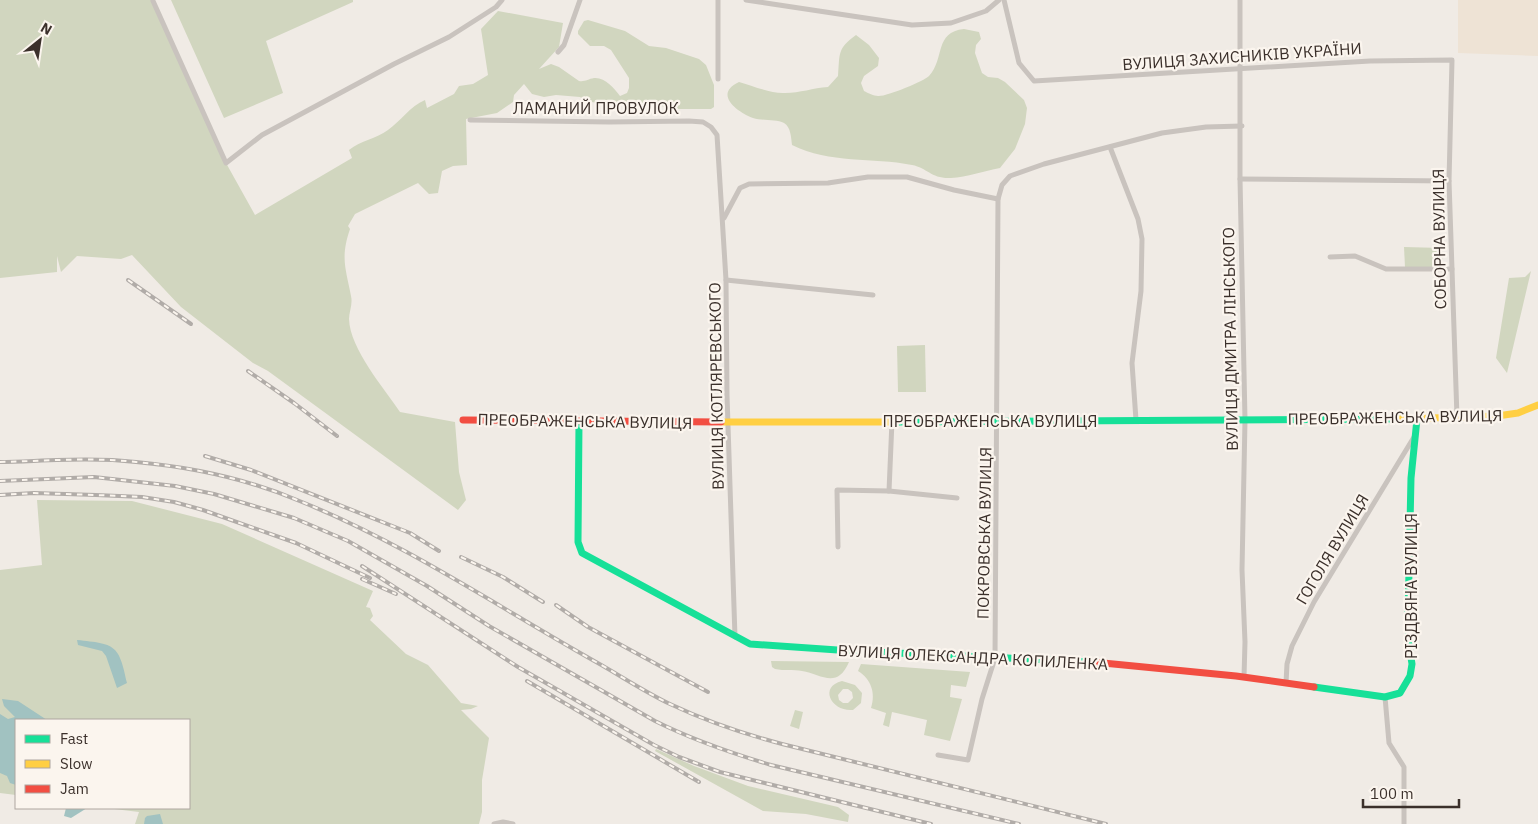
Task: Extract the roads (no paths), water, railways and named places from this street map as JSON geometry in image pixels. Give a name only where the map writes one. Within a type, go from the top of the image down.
[{"type":"street","points":[[153,1],[226,163],[262,136],[394,64],[448,37],[496,7],[502,0]]},
{"type":"street","points":[[558,52],[564,45],[580,0]]},
{"type":"street","points":[[718,0],[718,79]]},
{"type":"street","points":[[746,0],[912,25],[951,23],[986,11],[999,0]]},
{"type":"street","name":"ВУЛИЦЯ ЗАХИСНИКІВ УКРАЇНИ","points":[[1004,0],[1019,63],[1034,81],[1370,61],[1452,60]]},
{"type":"street","name":"ВУЛИЦЯ ДМИТРА ЛІНСЬКОГО","points":[[1240,0],[1242,126],[1240,179],[1245,420],[1242,570],[1245,642],[1244,677]]},
{"type":"street","name":"СОБОРНА ВУЛИЦЯ","points":[[1452,60],[1449,181],[1457,417]]},
{"type":"street","name":"ЛАМАНИЙ ПРОВУЛОК","points":[[470,120],[689,121],[703,122],[717,135]]},
{"type":"street","points":[[723,219],[740,188],[748,184],[828,183],[868,177],[908,177],[954,190],[998,199],[1002,185],[1010,176],[1044,164],[1162,133],[1206,127],[1242,126]]},
{"type":"street","name":"ВУЛИЦЯ КОТЛЯРЕВСЬКОГО","points":[[717,135],[726,280],[736,637]]},
{"type":"street","points":[[1110,147],[1138,219],[1142,239],[1141,291],[1132,363],[1136,420]]},
{"type":"street","points":[[1240,179],[1449,181]]},
{"type":"street","name":"ПОКРОВСЬКА ВУЛИЦЯ","points":[[938,755],[968,760],[982,699],[995,658],[998,199]]},
{"type":"street","points":[[1330,257],[1355,256],[1386,269],[1452,269]]},
{"type":"street","points":[[726,280],[873,296]]},
{"type":"street","name":"ПРЕОБРАЖЕНСЬКА ВУЛИЦЯ","points":[[463,420],[729,423],[1417,419],[1491,417],[1516,413],[1538,405]]},
{"type":"street","name":"РІЗДВЯНА ВУЛИЦЯ","points":[[1385,697],[1400,693],[1410,676],[1412,664],[1409,645],[1408,607],[1411,478],[1417,419]]},
{"type":"street","points":[[888,490],[892,421]]},
{"type":"street","name":"ВУЛИЦЯ ОЛЕКСАНДРА КОПИЛЕНКА","points":[[579,422],[578,542],[582,553],[750,644],[1095,662],[1183,669],[1385,697]]},
{"type":"street","name":"ГОГОЛЯ ВУЛИЦЯ","points":[[1286,683],[1287,664],[1292,646],[1314,602],[1416,433]]},
{"type":"street","points":[[838,547],[837,490],[888,490],[957,498]]},
{"type":"street","points":[[1385,697],[1389,743],[1404,767],[1404,824]]},
{"type":"street","points":[[494,824],[514,824]]},
{"type":"water","points":[[77,640],[100,643],[113,648],[121,660],[127,683],[117,688],[106,656],[102,651],[78,645]]},
{"type":"water","points":[[2,699],[18,701],[45,719],[15,719],[15,785],[10,783],[7,776],[0,773],[0,714],[8,719],[15,717],[4,706]]},
{"type":"water","points":[[66,809],[85,809],[71,818],[64,816]]},
{"type":"water","points":[[160,814],[163,824],[144,824],[147,816]]},
{"type":"railway","points":[[128,280],[191,324]]},
{"type":"railway","points":[[248,371],[337,436]]},
{"type":"railway","points":[[205,456],[251,470],[410,533],[439,551]]},
{"type":"railway","points":[[0,462],[85,460],[136,462],[198,471],[258,486],[297,500],[375,535],[450,576],[651,694],[697,716],[782,744],[1106,824]]},
{"type":"railway","points":[[0,481],[94,477],[175,486],[214,494],[294,518],[348,541],[427,586],[489,626],[655,721],[684,734],[727,751],[771,765],[1019,824]]},
{"type":"railway","points":[[0,495],[34,493],[96,495],[142,497],[174,502],[203,510],[296,543],[370,578]]},
{"type":"railway","points":[[461,557],[503,577],[543,602]]},
{"type":"railway","points":[[362,566],[518,667],[654,745],[679,757],[720,772],[931,824]]},
{"type":"railway","points":[[362,579],[396,594]]},
{"type":"railway","points":[[556,605],[588,627],[708,692]]},
{"type":"railway","points":[[527,681],[699,782]]}]
